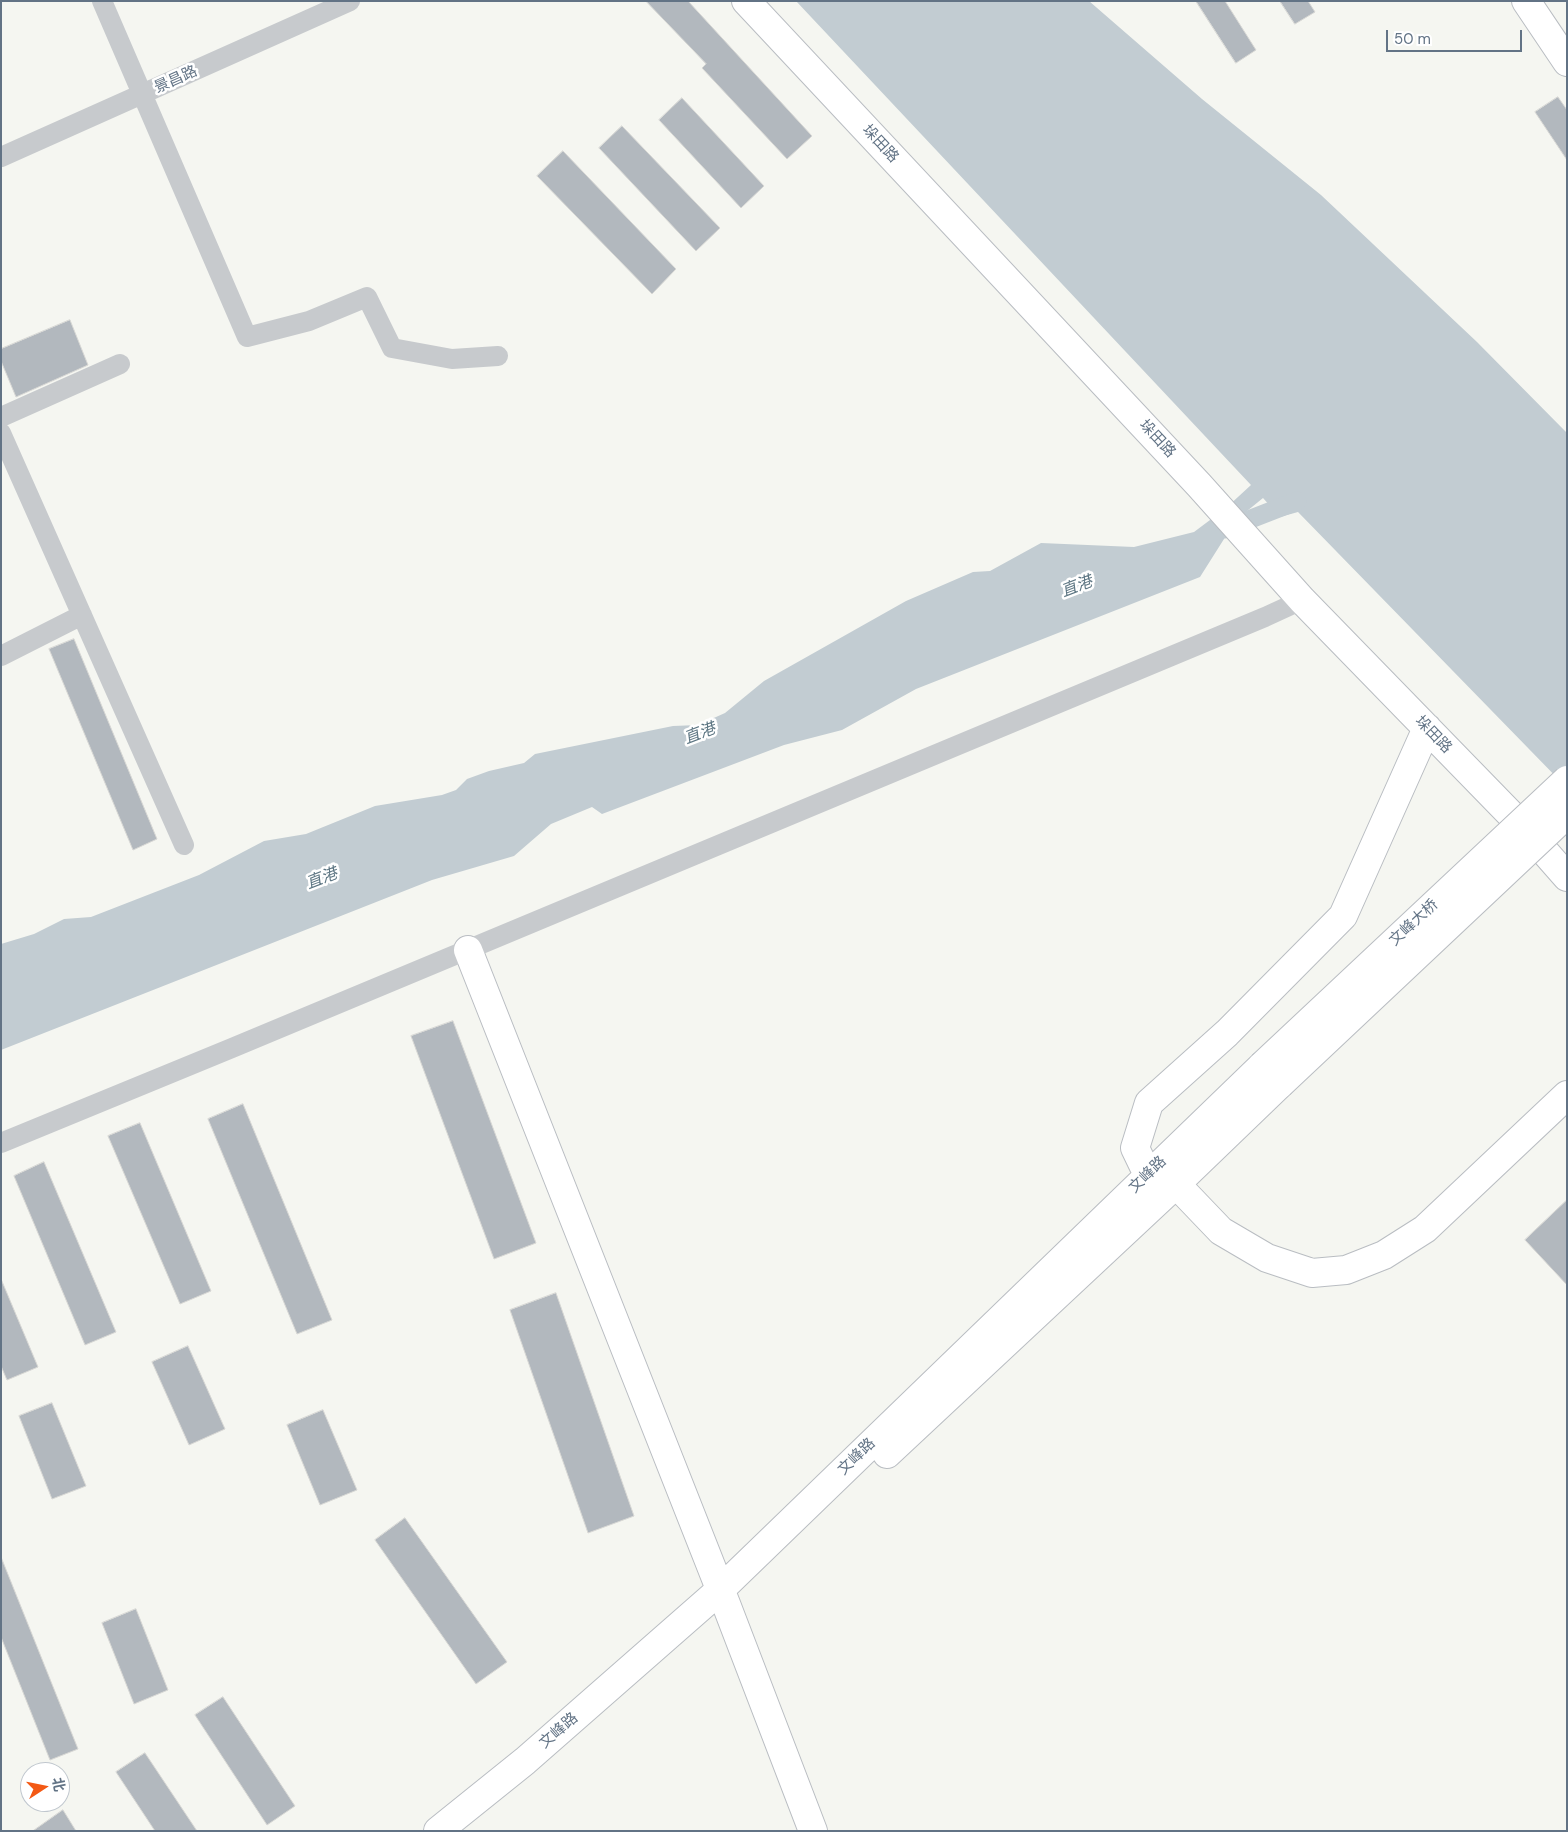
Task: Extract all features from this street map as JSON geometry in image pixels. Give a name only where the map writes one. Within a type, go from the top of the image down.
[{"type":"street","points":[[102,1],[247,337],[309,321],[367,297],[392,348],[452,359],[498,356]]},
{"type":"street","name":"景昌路","points":[[1,157],[350,1]]},
{"type":"street","name":"垛田路","points":[[746,1],[1199,484],[1302,600],[1523,827],[1567,877]]},
{"type":"street","points":[[1526,1],[1567,62]]},
{"type":"street","points":[[1,417],[120,364]]},
{"type":"street","points":[[1,433],[184,845]]},
{"type":"street","points":[[1,1143],[468,950],[1302,600]]},
{"type":"street","points":[[1,656],[82,615]]},
{"type":"street","points":[[1148,1175],[1134,1148],[1149,1103],[1227,1033],[1343,916],[1427,728]]},
{"type":"street","name":"文峰大桥","points":[[1271,1075],[1567,780]]},
{"type":"street","name":"文峰大桥","points":[[1271,1075],[1567,814]]},
{"type":"street","points":[[468,950],[723,1597],[813,1831]]},
{"type":"street","name":"文峰路","points":[[461,1831],[542,1765],[668,1657],[723,1597],[1148,1175],[1271,1075]]},
{"type":"street","name":"文峰路","points":[[438,1831],[723,1597],[1176,1184],[1271,1075]]},
{"type":"street","points":[[1176,1184],[1222,1231],[1267,1258],[1312,1272],[1346,1270],[1384,1256],[1425,1229],[1567,1095]]},
{"type":"water","points":[[796,1],[1089,1],[1202,99],[1321,195],[1477,342],[1567,433],[1567,788],[1298,512],[1280,517],[1263,498],[1236,520],[1200,577],[916,689],[842,730],[784,745],[602,814],[592,807],[551,824],[514,856],[432,880],[1,1050],[1,944],[34,934],[64,919],[91,917],[199,875],[264,841],[306,834],[375,806],[442,795],[456,790],[467,779],[489,771],[524,763],[535,754],[673,726],[698,725],[725,713],[764,681],[906,601],[973,572],[990,571],[1041,543],[1134,547],[1194,532],[1226,508],[1251,485]]},
{"type":"building","points":[[646,1],[688,1],[812,136],[787,159],[702,68],[706,64]]},
{"type":"building","points":[[1196,1],[1225,1],[1256,50],[1236,63]]},
{"type":"building","points":[[1280,1],[1308,1],[1315,12],[1295,24]]},
{"type":"building","points":[[1558,97],[1567,110],[1567,160],[1535,112]]},
{"type":"building","points":[[682,98],[764,186],[741,208],[659,120]]},
{"type":"building","points":[[622,126],[720,228],[696,251],[599,148]]},
{"type":"building","points":[[563,151],[676,269],[652,294],[537,176]]},
{"type":"building","points":[[70,320],[88,365],[16,397],[1,361],[1,349]]},
{"type":"building","points":[[74,639],[157,839],[133,850],[49,649]]},
{"type":"building","points":[[453,1021],[536,1243],[494,1259],[411,1036]]},
{"type":"building","points":[[243,1104],[332,1320],[297,1334],[208,1119]]},
{"type":"building","points":[[140,1123],[211,1291],[180,1304],[108,1136]]},
{"type":"building","points":[[44,1162],[116,1332],[85,1345],[14,1176]]},
{"type":"building","points":[[1567,1200],[1567,1285],[1525,1240]]},
{"type":"building","points":[[1,1279],[38,1367],[7,1380],[1,1366]]},
{"type":"building","points":[[556,1293],[634,1516],[588,1533],[510,1310]]},
{"type":"building","points":[[188,1346],[225,1429],[189,1445],[152,1362]]},
{"type":"building","points":[[52,1403],[86,1486],[52,1499],[19,1416]]},
{"type":"building","points":[[323,1410],[357,1490],[320,1505],[287,1425]]},
{"type":"building","points":[[405,1518],[507,1662],[476,1684],[375,1540]]},
{"type":"building","points":[[1,1557],[78,1749],[50,1760],[1,1637]]},
{"type":"building","points":[[136,1609],[168,1690],[134,1704],[102,1623]]},
{"type":"building","points":[[223,1697],[295,1806],[267,1825],[195,1715]]},
{"type":"building","points":[[145,1753],[197,1831],[155,1831],[116,1772]]},
{"type":"building","points":[[60,1812],[64,1812],[76,1831],[33,1831]]},
{"type":"waterway","name":"直港","points":[[1225,529],[1297,501]]}]
